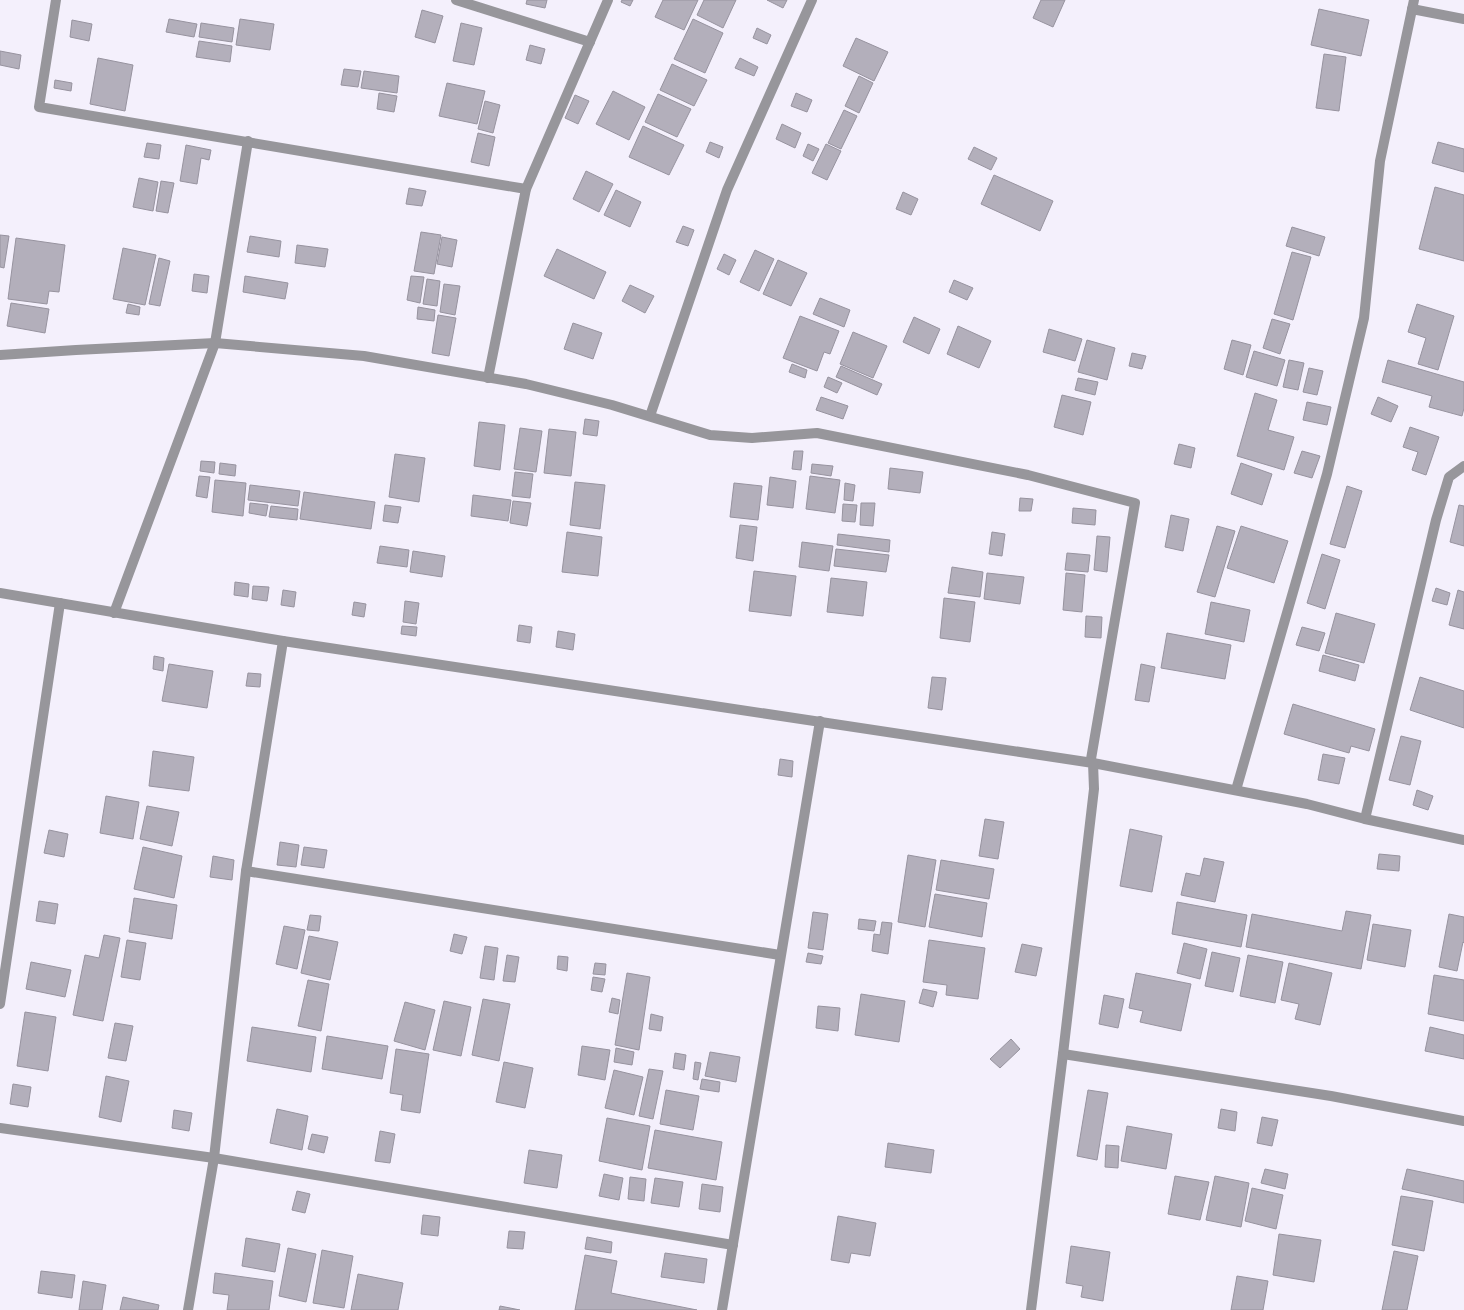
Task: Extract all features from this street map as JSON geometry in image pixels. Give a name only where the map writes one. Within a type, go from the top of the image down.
[{"type":"street","points":[[56,0],[39,107],[526,189]]},
{"type":"street","points":[[456,0],[590,42]]},
{"type":"street","points":[[488,378],[526,189],[608,0]]},
{"type":"street","points":[[650,416],[727,190],[812,0]]},
{"type":"street","points":[[1236,790],[1327,474],[1364,318],[1380,160],[1413,4],[1464,19]]},
{"type":"street","points":[[114,613],[215,343],[248,141]]},
{"type":"street","points":[[0,355],[215,343],[364,356],[526,384],[612,405],[710,435],[752,438],[817,433],[1028,475],[1135,503],[1091,759],[1093,763],[1094,789],[1031,1310]]},
{"type":"street","points":[[1365,820],[1436,520],[1449,477],[1464,466]]},
{"type":"street","points":[[0,593],[283,641],[1093,763],[1307,804],[1365,820],[1464,840]]},
{"type":"street","points":[[0,1004],[60,603]]},
{"type":"street","points":[[188,1310],[214,1158],[246,871],[283,641]]},
{"type":"street","points":[[722,1310],[820,722]]},
{"type":"street","points":[[246,871],[780,955]]},
{"type":"street","points":[[1063,1054],[1323,1095],[1464,1122]]},
{"type":"street","points":[[0,1128],[214,1158],[733,1245]]},
{"type":"building","points":[[527,0],[547,0],[545,8],[526,4]]},
{"type":"building","points":[[622,0],[633,0],[630,6],[621,2]]},
{"type":"building","points":[[663,0],[698,0],[684,30],[655,17]]},
{"type":"building","points":[[704,0],[736,0],[723,28],[697,15]]},
{"type":"building","points":[[767,0],[787,0],[783,8]]},
{"type":"building","points":[[1041,0],[1065,0],[1053,27],[1033,18]]},
{"type":"building","points":[[1319,9],[1369,20],[1361,56],[1311,45]]},
{"type":"building","points":[[422,10],[443,16],[435,43],[415,37]]},
{"type":"building","points":[[169,19],[197,24],[194,37],[166,32]]},
{"type":"building","points":[[240,19],[274,24],[270,50],[236,45]]},
{"type":"building","points":[[693,19],[723,33],[705,73],[674,59]]},
{"type":"building","points":[[72,20],[92,24],[89,41],[70,37]]},
{"type":"building","points":[[201,23],[234,28],[232,42],[199,37]]},
{"type":"building","points":[[461,23],[482,28],[474,65],[453,61]]},
{"type":"building","points":[[757,28],[771,35],[767,44],[753,38]]},
{"type":"building","points":[[856,38],[888,52],[874,81],[843,66]]},
{"type":"building","points":[[199,41],[232,46],[230,62],[196,57]]},
{"type":"building","points":[[530,45],[545,49],[541,64],[526,60]]},
{"type":"building","points":[[0,51],[21,55],[19,69],[0,65]]},
{"type":"building","points":[[1324,54],[1346,57],[1339,111],[1316,108]]},
{"type":"building","points":[[98,58],[133,65],[125,111],[90,104]]},
{"type":"building","points":[[740,58],[758,67],[754,76],[735,68]]},
{"type":"building","points":[[672,64],[707,80],[694,106],[660,90]]},
{"type":"building","points":[[344,69],[361,71],[358,87],[341,85]]},
{"type":"building","points":[[364,71],[399,76],[397,93],[361,88]]},
{"type":"building","points":[[859,76],[873,83],[859,113],[845,106]]},
{"type":"building","points":[[55,80],[72,83],[71,91],[54,88]]},
{"type":"building","points":[[447,83],[485,91],[477,124],[439,116]]},
{"type":"building","points":[[613,91],[645,107],[629,140],[596,124]]},
{"type":"building","points":[[379,93],[397,96],[394,112],[377,109]]},
{"type":"building","points":[[796,93],[812,100],[807,112],[791,106]]},
{"type":"building","points":[[658,94],[691,109],[677,137],[645,122]]},
{"type":"building","points":[[575,95],[589,101],[578,124],[565,118]]},
{"type":"building","points":[[485,101],[500,105],[493,133],[478,129]]},
{"type":"building","points":[[844,110],[857,116],[841,149],[828,143]]},
{"type":"building","points":[[782,124],[801,133],[795,148],[776,139]]},
{"type":"building","points":[[643,126],[684,145],[669,175],[629,157]]},
{"type":"building","points":[[478,133],[495,137],[489,166],[471,162]]},
{"type":"building","points":[[710,142],[723,147],[719,158],[706,152]]},
{"type":"building","points":[[1438,142],[1464,149],[1464,172],[1432,163]]},
{"type":"building","points":[[147,143],[161,145],[159,159],[144,157]]},
{"type":"building","points":[[808,144],[819,149],[813,161],[803,156]]},
{"type":"building","points":[[826,144],[841,151],[827,180],[812,173]]},
{"type":"building","points":[[186,145],[211,150],[209,160],[201,158],[197,184],[180,181]]},
{"type":"building","points":[[974,147],[997,158],[991,170],[968,159]]},
{"type":"building","points":[[586,171],[613,184],[599,212],[573,199]]},
{"type":"building","points":[[994,175],[1053,201],[1040,231],[981,204]]},
{"type":"building","points":[[139,178],[158,182],[153,211],[133,207]]},
{"type":"building","points":[[161,181],[174,183],[168,213],[156,211]]},
{"type":"building","points":[[1435,187],[1464,195],[1464,261],[1419,249]]},
{"type":"building","points":[[409,188],[426,191],[422,206],[406,204]]},
{"type":"building","points":[[616,190],[641,202],[630,227],[604,215]]},
{"type":"building","points":[[903,192],[918,199],[911,215],[896,209]]},
{"type":"building","points":[[683,226],[694,230],[688,246],[676,242]]},
{"type":"building","points":[[1292,227],[1325,237],[1319,256],[1286,246]]},
{"type":"building","points":[[421,232],[441,235],[434,274],[414,271]]},
{"type":"building","points":[[0,235],[9,236],[4,268],[0,267]]},
{"type":"building","points":[[250,236],[281,241],[279,257],[247,252]]},
{"type":"building","points":[[442,237],[457,240],[452,267],[437,264]]},
{"type":"building","points":[[16,238],[65,245],[59,292],[49,291],[47,304],[8,299]]},
{"type":"building","points":[[297,245],[328,249],[325,267],[295,263]]},
{"type":"building","points":[[123,248],[156,255],[145,305],[113,299]]},
{"type":"building","points":[[557,249],[606,272],[594,299],[544,276]]},
{"type":"building","points":[[755,250],[774,259],[759,291],[740,282]]},
{"type":"building","points":[[1292,252],[1311,257],[1293,320],[1274,314]]},
{"type":"building","points":[[724,254],[736,260],[729,275],[717,269]]},
{"type":"building","points":[[159,258],[170,261],[160,306],[149,304]]},
{"type":"building","points":[[778,260],[807,273],[791,306],[763,294]]},
{"type":"building","points":[[194,274],[209,276],[207,293],[192,291]]},
{"type":"building","points":[[245,276],[288,283],[285,299],[243,292]]},
{"type":"building","points":[[411,276],[424,277],[420,303],[407,300]]},
{"type":"building","points":[[427,279],[440,281],[437,306],[423,304]]},
{"type":"building","points":[[954,280],[973,288],[967,300],[949,292]]},
{"type":"building","points":[[444,284],[460,286],[455,315],[440,312]]},
{"type":"building","points":[[630,285],[654,296],[645,313],[622,301]]},
{"type":"building","points":[[820,298],[850,310],[844,327],[813,314]]},
{"type":"building","points":[[11,303],[49,309],[45,333],[7,326]]},
{"type":"building","points":[[128,304],[140,307],[139,315],[126,313]]},
{"type":"building","points":[[1417,304],[1454,316],[1438,370],[1418,364],[1426,338],[1408,332]]},
{"type":"building","points":[[418,307],[435,310],[434,321],[417,319]]},
{"type":"building","points":[[438,315],[456,318],[449,356],[432,353]]},
{"type":"building","points":[[800,316],[839,331],[830,354],[824,352],[817,371],[783,358]]},
{"type":"building","points":[[914,317],[940,329],[929,354],[903,342]]},
{"type":"building","points":[[1272,319],[1290,324],[1280,354],[1263,348]]},
{"type":"building","points":[[573,323],[602,333],[593,359],[564,349]]},
{"type":"building","points":[[958,326],[991,341],[979,368],[947,354]]},
{"type":"building","points":[[1049,329],[1082,339],[1075,361],[1043,352]]},
{"type":"building","points":[[853,332],[887,346],[873,378],[840,364]]},
{"type":"building","points":[[1087,340],[1115,348],[1107,380],[1078,372]]},
{"type":"building","points":[[1232,340],[1251,345],[1243,375],[1224,369]]},
{"type":"building","points":[[1254,351],[1285,360],[1277,386],[1246,377]]},
{"type":"building","points":[[1132,353],[1146,356],[1142,369],[1129,366]]},
{"type":"building","points":[[1289,360],[1304,363],[1298,390],[1283,387]]},
{"type":"building","points":[[1388,360],[1464,382],[1464,408],[1462,416],[1429,407],[1432,396],[1382,382]]},
{"type":"building","points":[[792,364],[807,370],[805,378],[789,372]]},
{"type":"building","points":[[841,366],[882,384],[877,395],[836,377]]},
{"type":"building","points":[[1309,368],[1323,371],[1317,395],[1303,392]]},
{"type":"building","points":[[828,377],[842,383],[837,393],[824,387]]},
{"type":"building","points":[[1078,378],[1098,382],[1095,395],[1075,390]]},
{"type":"building","points":[[1255,393],[1277,400],[1268,430],[1294,437],[1284,470],[1237,456]]},
{"type":"building","points":[[1062,395],[1091,402],[1083,435],[1054,427]]},
{"type":"building","points":[[821,397],[848,406],[843,419],[816,410]]},
{"type":"building","points":[[1378,397],[1398,406],[1391,422],[1371,414]]},
{"type":"building","points":[[1307,402],[1331,407],[1327,425],[1303,420]]},
{"type":"building","points":[[585,419],[599,421],[597,436],[583,434]]},
{"type":"building","points":[[479,422],[505,425],[500,470],[474,466]]},
{"type":"building","points":[[1410,427],[1439,437],[1426,475],[1412,470],[1418,452],[1403,447]]},
{"type":"building","points":[[520,428],[542,431],[536,472],[514,469]]},
{"type":"building","points":[[549,429],[576,432],[571,476],[544,473]]},
{"type":"building","points":[[1179,444],[1195,448],[1191,468],[1174,464]]},
{"type":"building","points":[[794,451],[803,451],[801,470],[792,469]]},
{"type":"building","points":[[1302,451],[1320,456],[1312,478],[1294,473]]},
{"type":"building","points":[[395,454],[425,458],[419,502],[389,497]]},
{"type":"building","points":[[201,461],[215,462],[214,473],[200,471]]},
{"type":"building","points":[[220,463],[236,465],[235,476],[219,474]]},
{"type":"building","points":[[1241,463],[1272,474],[1262,505],[1231,494]]},
{"type":"building","points":[[812,464],[833,466],[831,476],[811,473]]},
{"type":"building","points":[[890,468],[923,472],[920,493],[888,489]]},
{"type":"building","points":[[515,472],[533,474],[530,498],[512,496]]},
{"type":"building","points":[[199,476],[210,477],[207,498],[196,496]]},
{"type":"building","points":[[810,476],[840,480],[835,513],[806,509]]},
{"type":"building","points":[[770,477],[796,481],[793,508],[767,505]]},
{"type":"building","points":[[215,480],[246,483],[243,516],[212,512]]},
{"type":"building","points":[[575,482],[605,485],[600,529],[570,525]]},
{"type":"building","points":[[734,483],[762,486],[758,520],[730,517]]},
{"type":"building","points":[[845,483],[855,485],[853,501],[844,500]]},
{"type":"building","points":[[250,485],[300,491],[298,506],[248,500]]},
{"type":"building","points":[[1347,486],[1362,491],[1345,548],[1330,544]]},
{"type":"building","points":[[304,492],[375,502],[371,529],[300,519]]},
{"type":"building","points":[[473,495],[511,500],[508,521],[471,516]]},
{"type":"building","points":[[1020,498],[1033,499],[1031,511],[1019,511]]},
{"type":"building","points":[[513,501],[531,503],[527,526],[510,523]]},
{"type":"building","points":[[250,503],[268,505],[266,516],[249,513]]},
{"type":"building","points":[[861,503],[875,503],[873,526],[860,525]]},
{"type":"building","points":[[843,504],[857,505],[855,522],[842,521]]},
{"type":"building","points":[[385,505],[401,507],[398,523],[383,521]]},
{"type":"building","points":[[1459,505],[1464,506],[1464,546],[1450,542]]},
{"type":"building","points":[[271,506],[298,509],[297,520],[269,517]]},
{"type":"building","points":[[1073,508],[1096,510],[1095,525],[1072,523]]},
{"type":"building","points":[[1171,515],[1189,519],[1183,551],[1165,547]]},
{"type":"building","points":[[740,525],[757,527],[753,561],[736,558]]},
{"type":"building","points":[[1217,526],[1235,531],[1215,597],[1197,592]]},
{"type":"building","points":[[1241,526],[1288,541],[1274,583],[1227,568]]},
{"type":"building","points":[[567,532],[602,537],[598,576],[562,572]]},
{"type":"building","points":[[992,532],[1005,534],[1002,556],[989,554]]},
{"type":"building","points":[[838,534],[890,540],[889,552],[837,545]]},
{"type":"building","points":[[1097,536],[1110,537],[1107,572],[1094,570]]},
{"type":"building","points":[[802,542],[833,546],[829,571],[799,567]]},
{"type":"building","points":[[380,546],[409,550],[407,567],[377,563]]},
{"type":"building","points":[[836,549],[889,555],[886,572],[834,566]]},
{"type":"building","points":[[413,551],[445,556],[442,577],[410,572]]},
{"type":"building","points":[[1067,553],[1090,555],[1088,572],[1065,570]]},
{"type":"building","points":[[1322,554],[1340,560],[1325,609],[1307,603]]},
{"type":"building","points":[[952,567],[983,572],[980,597],[948,593]]},
{"type":"building","points":[[754,571],[796,576],[791,616],[749,611]]},
{"type":"building","points":[[987,573],[1024,577],[1020,604],[984,599]]},
{"type":"building","points":[[1066,573],[1085,575],[1082,612],[1063,610]]},
{"type":"building","points":[[831,578],[867,582],[863,616],[827,612]]},
{"type":"building","points":[[235,582],[249,584],[248,597],[234,595]]},
{"type":"building","points":[[253,586],[269,587],[267,601],[252,599]]},
{"type":"building","points":[[1436,588],[1450,593],[1447,605],[1432,601]]},
{"type":"building","points":[[283,590],[296,592],[294,607],[281,605]]},
{"type":"building","points":[[1458,590],[1464,592],[1464,629],[1449,625]]},
{"type":"building","points":[[944,598],[975,602],[970,642],[940,638]]},
{"type":"building","points":[[405,601],[419,603],[416,624],[403,622]]},
{"type":"building","points":[[354,602],[366,604],[364,617],[352,615]]},
{"type":"building","points":[[1211,602],[1250,610],[1244,642],[1205,634]]},
{"type":"building","points":[[1336,613],[1375,624],[1364,663],[1325,653]]},
{"type":"building","points":[[1086,616],[1102,617],[1101,638],[1085,637]]},
{"type":"building","points":[[519,625],[532,627],[530,643],[517,641]]},
{"type":"building","points":[[402,626],[417,627],[416,636],[401,634]]},
{"type":"building","points":[[1302,627],[1325,633],[1319,651],[1296,645]]},
{"type":"building","points":[[558,631],[575,634],[573,650],[556,647]]},
{"type":"building","points":[[1167,633],[1231,645],[1225,679],[1161,668]]},
{"type":"building","points":[[1323,655],[1359,665],[1355,681],[1319,671]]},
{"type":"building","points":[[154,656],[164,658],[163,671],[153,669]]},
{"type":"building","points":[[169,664],[213,671],[207,708],[162,701]]},
{"type":"building","points":[[1141,664],[1155,667],[1149,702],[1135,700]]},
{"type":"building","points":[[248,673],[261,674],[260,687],[246,686]]},
{"type":"building","points":[[932,677],[946,678],[942,710],[928,708]]},
{"type":"building","points":[[1420,677],[1464,691],[1464,728],[1410,710]]},
{"type":"building","points":[[1293,704],[1375,729],[1369,751],[1351,746],[1349,753],[1284,734]]},
{"type":"building","points":[[1401,736],[1421,741],[1410,785],[1389,780]]},
{"type":"building","points":[[153,751],[194,757],[189,791],[149,786]]},
{"type":"building","points":[[1323,754],[1345,758],[1339,784],[1318,780]]},
{"type":"building","points":[[780,759],[793,761],[792,777],[778,775]]},
{"type":"building","points":[[1417,790],[1433,796],[1428,810],[1413,805]]},
{"type":"building","points":[[106,796],[139,802],[133,839],[100,833]]},
{"type":"building","points":[[147,806],[179,812],[172,846],[140,839]]},
{"type":"building","points":[[985,819],[1004,822],[998,859],[979,856]]},
{"type":"building","points":[[1130,829],[1162,836],[1152,892],[1120,886]]},
{"type":"building","points":[[49,830],[68,834],[64,857],[44,853]]},
{"type":"building","points":[[280,842],[299,845],[296,867],[277,865]]},
{"type":"building","points":[[143,847],[182,856],[174,898],[134,889]]},
{"type":"building","points":[[304,847],[327,850],[324,868],[301,865]]},
{"type":"building","points":[[1379,854],[1400,856],[1399,871],[1377,869]]},
{"type":"building","points":[[908,855],[936,860],[925,927],[898,922]]},
{"type":"building","points":[[213,856],[234,860],[232,880],[210,877]]},
{"type":"building","points":[[1204,858],[1224,862],[1215,902],[1181,895],[1186,873],[1200,876]]},
{"type":"building","points":[[941,860],[994,869],[989,899],[936,890]]},
{"type":"building","points":[[935,894],[987,903],[982,937],[929,927]]},
{"type":"building","points":[[134,898],[177,905],[172,939],[129,932]]},
{"type":"building","points":[[39,901],[58,904],[55,924],[36,921]]},
{"type":"building","points":[[1177,902],[1247,915],[1241,947],[1172,934]]},
{"type":"building","points":[[1346,911],[1371,915],[1361,969],[1246,947],[1252,914],[1342,931]]},
{"type":"building","points":[[813,912],[828,914],[823,950],[808,948]]},
{"type":"building","points":[[1449,914],[1464,917],[1464,943],[1463,942],[1457,971],[1439,967]]},
{"type":"building","points":[[310,915],[321,916],[319,931],[307,930]]},
{"type":"building","points":[[859,919],[876,921],[874,931],[858,929]]},
{"type":"building","points":[[882,922],[892,923],[888,954],[872,951],[874,934],[880,935]]},
{"type":"building","points":[[1373,924],[1411,930],[1405,967],[1367,960]]},
{"type":"building","points":[[284,926],[305,930],[297,969],[276,964]]},
{"type":"building","points":[[454,934],[467,937],[462,954],[450,951]]},
{"type":"building","points":[[104,935],[120,938],[103,1021],[73,1015],[85,955],[99,958]]},
{"type":"building","points":[[309,936],[338,942],[330,980],[301,973]]},
{"type":"building","points":[[127,940],[146,943],[140,980],[121,977]]},
{"type":"building","points":[[929,940],[985,948],[978,999],[946,995],[947,985],[923,982]]},
{"type":"building","points":[[1184,943],[1207,949],[1200,979],[1177,973]]},
{"type":"building","points":[[1022,944],[1042,948],[1036,976],[1015,972]]},
{"type":"building","points":[[485,946],[498,948],[494,980],[480,978]]},
{"type":"building","points":[[1212,952],[1240,958],[1233,992],[1205,986]]},
{"type":"building","points":[[808,953],[823,956],[821,964],[806,962]]},
{"type":"building","points":[[507,955],[519,957],[515,982],[503,981]]},
{"type":"building","points":[[1248,955],[1283,962],[1275,1003],[1240,996]]},
{"type":"building","points":[[558,956],[568,957],[567,971],[557,969]]},
{"type":"building","points":[[31,962],[71,970],[65,997],[26,989]]},
{"type":"building","points":[[595,963],[606,964],[605,975],[593,974]]},
{"type":"building","points":[[1289,963],[1332,973],[1320,1025],[1295,1019],[1299,1004],[1281,1000]]},
{"type":"building","points":[[627,973],[650,977],[639,1050],[615,1045]]},
{"type":"building","points":[[1136,973],[1191,984],[1181,1031],[1140,1022],[1143,1011],[1129,1008]]},
{"type":"building","points":[[1434,975],[1464,980],[1464,1021],[1428,1014]]},
{"type":"building","points":[[593,977],[605,979],[602,992],[591,990]]},
{"type":"building","points":[[308,980],[329,984],[321,1031],[298,1026]]},
{"type":"building","points":[[923,989],[937,992],[933,1007],[919,1003]]},
{"type":"building","points":[[861,994],[905,1001],[899,1042],[855,1035]]},
{"type":"building","points":[[1104,995],[1124,999],[1118,1028],[1099,1024]]},
{"type":"building","points":[[612,998],[620,1000],[618,1014],[609,1012]]},
{"type":"building","points":[[483,999],[510,1004],[499,1061],[472,1055]]},
{"type":"building","points":[[444,1001],[471,1007],[461,1056],[433,1050]]},
{"type":"building","points":[[405,1002],[435,1010],[425,1050],[394,1041]]},
{"type":"building","points":[[818,1006],[840,1008],[838,1031],[816,1028]]},
{"type":"building","points":[[25,1012],[56,1017],[48,1071],[17,1066]]},
{"type":"building","points":[[651,1014],[663,1017],[661,1031],[649,1029]]},
{"type":"building","points":[[115,1023],[133,1026],[126,1061],[108,1058]]},
{"type":"building","points":[[252,1027],[316,1037],[311,1072],[247,1061]]},
{"type":"building","points":[[1430,1027],[1464,1035],[1464,1059],[1425,1051]]},
{"type":"building","points":[[327,1036],[388,1046],[382,1079],[322,1069]]},
{"type":"building","points":[[1011,1039],[1020,1049],[1000,1068],[990,1059]]},
{"type":"building","points":[[582,1046],[610,1050],[605,1080],[578,1075]]},
{"type":"building","points":[[616,1048],[634,1052],[632,1065],[614,1062]]},
{"type":"building","points":[[396,1049],[429,1054],[420,1113],[401,1110],[403,1095],[390,1093]]},
{"type":"building","points":[[710,1052],[740,1057],[736,1082],[705,1076]]},
{"type":"building","points":[[675,1053],[686,1055],[684,1070],[673,1068]]},
{"type":"building","points":[[504,1062],[533,1068],[525,1108],[496,1102]]},
{"type":"building","points":[[695,1062],[701,1063],[698,1080],[693,1079]]},
{"type":"building","points":[[649,1069],[663,1071],[653,1119],[639,1116]]},
{"type":"building","points":[[614,1070],[643,1077],[634,1115],[605,1108]]},
{"type":"building","points":[[106,1076],[129,1081],[121,1122],[99,1117]]},
{"type":"building","points":[[702,1079],[720,1082],[719,1092],[700,1089]]},
{"type":"building","points":[[13,1084],[31,1087],[28,1107],[10,1104]]},
{"type":"building","points":[[666,1090],[699,1096],[693,1130],[660,1124]]},
{"type":"building","points":[[1088,1090],[1108,1093],[1097,1160],[1077,1156]]},
{"type":"building","points":[[277,1109],[308,1116],[302,1150],[270,1143]]},
{"type":"building","points":[[1221,1109],[1237,1112],[1235,1131],[1218,1128]]},
{"type":"building","points":[[174,1110],[192,1113],[189,1131],[172,1128]]},
{"type":"building","points":[[1262,1117],[1278,1120],[1272,1146],[1257,1143]]},
{"type":"building","points":[[607,1118],[650,1126],[642,1170],[599,1161]]},
{"type":"building","points":[[1127,1126],[1172,1134],[1166,1169],[1121,1161]]},
{"type":"building","points":[[655,1130],[722,1142],[716,1180],[648,1168]]},
{"type":"building","points":[[380,1131],[395,1134],[390,1163],[375,1161]]},
{"type":"building","points":[[312,1134],[328,1137],[324,1153],[308,1149]]},
{"type":"building","points":[[888,1143],[934,1150],[931,1173],[885,1167]]},
{"type":"building","points":[[1106,1145],[1119,1146],[1118,1168],[1105,1167]]},
{"type":"building","points":[[529,1150],[562,1155],[557,1188],[524,1183]]},
{"type":"building","points":[[1265,1169],[1288,1174],[1285,1189],[1261,1183]]},
{"type":"building","points":[[1407,1169],[1464,1181],[1464,1203],[1402,1189]]},
{"type":"building","points":[[604,1174],[623,1178],[619,1200],[599,1196]]},
{"type":"building","points":[[1175,1176],[1209,1182],[1200,1220],[1168,1214]]},
{"type":"building","points":[[1215,1176],[1249,1183],[1241,1227],[1206,1220]]},
{"type":"building","points":[[630,1177],[646,1179],[644,1201],[628,1199]]},
{"type":"building","points":[[655,1178],[683,1182],[679,1207],[651,1203]]},
{"type":"building","points":[[702,1184],[723,1187],[720,1212],[699,1209]]},
{"type":"building","points":[[1252,1188],[1283,1195],[1276,1229],[1245,1221]]},
{"type":"building","points":[[297,1191],[310,1194],[305,1213],[292,1210]]},
{"type":"building","points":[[1401,1196],[1433,1201],[1424,1251],[1392,1245]]},
{"type":"building","points":[[423,1215],[440,1217],[438,1236],[421,1234]]},
{"type":"building","points":[[838,1216],[876,1223],[870,1256],[851,1253],[849,1263],[831,1260]]},
{"type":"building","points":[[509,1231],[525,1232],[523,1249],[507,1248]]},
{"type":"building","points":[[1279,1234],[1321,1240],[1314,1282],[1273,1275]]},
{"type":"building","points":[[587,1237],[612,1242],[611,1253],[585,1249]]},
{"type":"building","points":[[246,1238],[280,1244],[275,1272],[242,1266]]},
{"type":"building","points":[[1071,1246],[1110,1252],[1103,1301],[1081,1297],[1083,1286],[1066,1283]]},
{"type":"building","points":[[288,1248],[316,1254],[306,1302],[279,1296]]},
{"type":"building","points":[[322,1250],[353,1256],[344,1308],[313,1303]]},
{"type":"building","points":[[1394,1251],[1418,1256],[1407,1310],[1382,1310]]},
{"type":"building","points":[[665,1253],[707,1259],[704,1283],[661,1277]]},
{"type":"building","points":[[585,1255],[617,1261],[611,1293],[697,1310],[575,1310]]},
{"type":"building","points":[[41,1271],[75,1275],[72,1298],[38,1293]]},
{"type":"building","points":[[215,1273],[273,1281],[269,1310],[227,1310],[229,1295],[213,1293]]},
{"type":"building","points":[[358,1274],[403,1283],[398,1310],[351,1310]]},
{"type":"building","points":[[1237,1276],[1268,1281],[1263,1310],[1231,1310]]},
{"type":"building","points":[[83,1281],[106,1285],[102,1310],[79,1310]]},
{"type":"building","points":[[123,1297],[159,1305],[158,1310],[120,1310]]},
{"type":"building","points":[[500,1306],[520,1310],[499,1310]]}]
